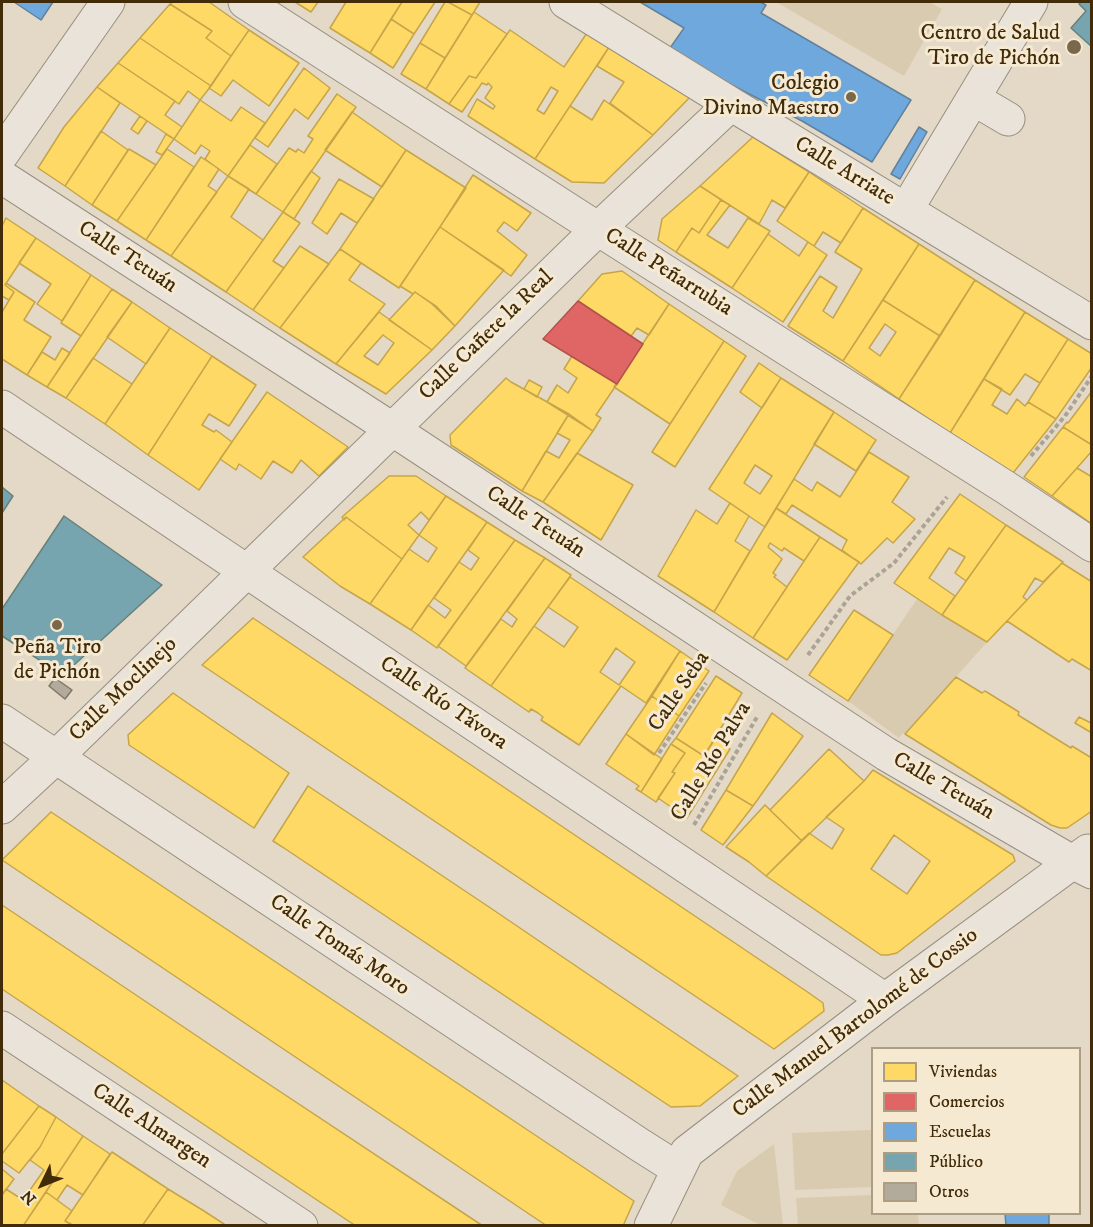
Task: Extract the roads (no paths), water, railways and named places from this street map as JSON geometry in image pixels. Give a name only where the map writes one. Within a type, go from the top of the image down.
[{"type":"street","points":[[2,154],[108,2]]},
{"type":"street","name":"Calle Peñarrubia","points":[[245,2],[1005,487],[1092,545]]},
{"type":"street","name":"Calle Arriate","points":[[566,2],[1092,323]]},
{"type":"street","points":[[906,210],[1031,2]]},
{"type":"street","points":[[974,99],[1008,119]]},
{"type":"street","name":"Calle Cañete la Real","points":[[246,571],[598,229],[731,104]]},
{"type":"street","name":"Calle Tetuán","points":[[2,177],[392,429],[886,754],[1085,861]]},
{"type":"street","name":"Calle Río Távora","points":[[2,407],[885,1000]]},
{"type":"street","name":"Calle Moclinejo","points":[[2,807],[246,571]]},
{"type":"street","name":"Calle Tomás Moro","points":[[2,721],[678,1169]]},
{"type":"street","name":"Calle Manuel Bartolomé de Cossio","points":[[651,1226],[687,1152],[885,1000],[1085,861]]},
{"type":"street","name":"Calle Almargen","points":[[2,1028],[301,1226]]},
{"type":"place","name":"Centro de Salud Tiro de Pichón","points":[[1074,47]]},
{"type":"place","name":"Colegio Divino Maestro","points":[[851,97]]},
{"type":"place","name":"Peña Tiro de Pichón","points":[[57,625]]}]
